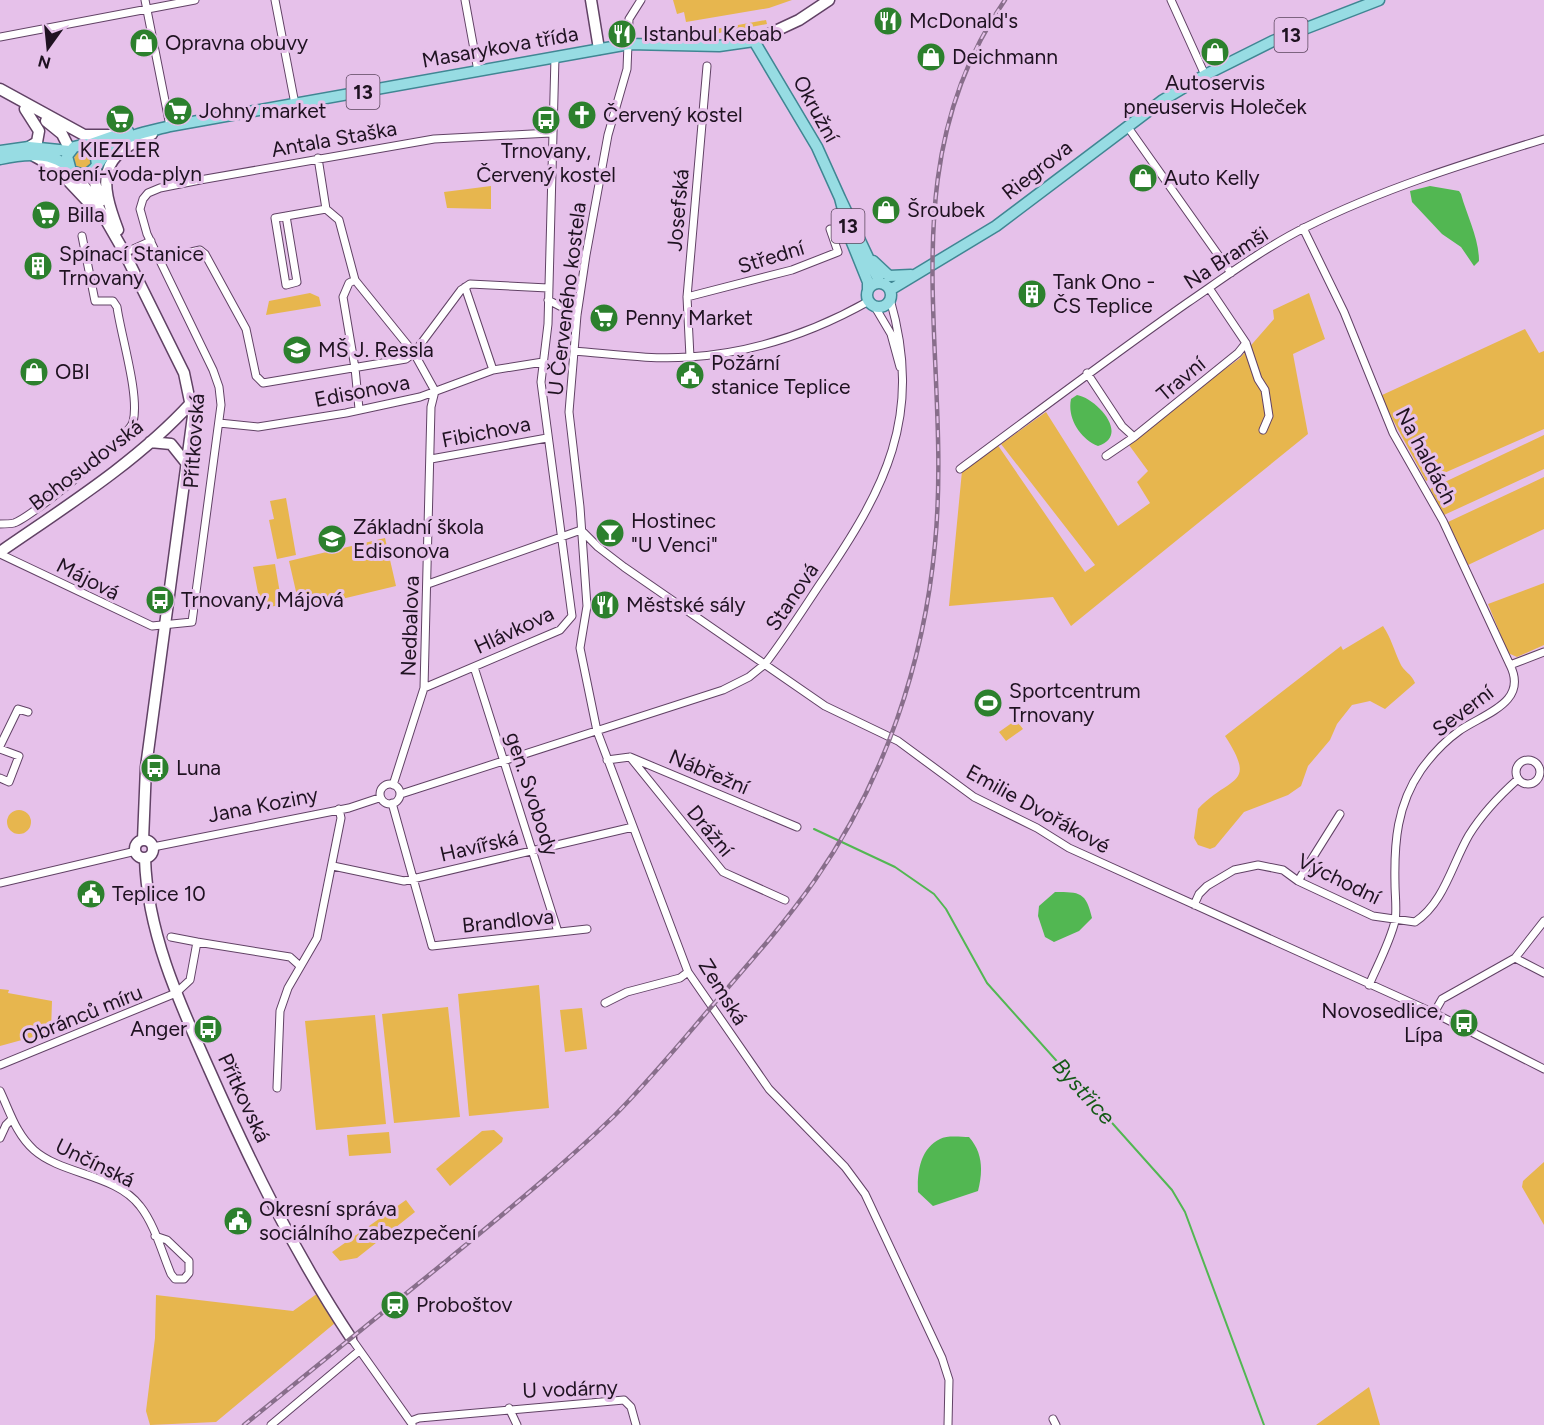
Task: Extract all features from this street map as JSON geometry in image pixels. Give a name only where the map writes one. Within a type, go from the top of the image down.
[{"type":"main road","name":"13","points":[[1205,75],[1273,42],[1379,0]]},
{"type":"main road","name":"Masarykova třída","points":[[0,151],[70,151],[76,146],[96,145],[119,134],[629,44],[719,46],[754,41]]},
{"type":"main road","name":"Okružní","points":[[754,41],[816,147],[887,291]]},
{"type":"main road","name":"Riegrova","points":[[887,291],[996,226],[1127,126],[1163,100],[1205,75]]},
{"type":"main road","name":"Masarykova třída","points":[[97,166],[109,149],[122,141],[170,126]]},
{"type":"main road","points":[[70,151],[67,161],[71,170],[84,175],[97,166],[97,154],[87,145]]},
{"type":"main road","name":"Masarykova třída","points":[[0,159],[27,151],[52,158],[71,170]]},
{"type":"main road","name":"Okružní","points":[[840,198],[851,240],[866,275],[871,299]]},
{"type":"main road","name":"13","points":[[856,232],[873,262],[885,274],[897,277],[921,272]]},
{"type":"main road","name":"13","points":[[874,284],[887,291],[884,306],[871,299],[874,284]]},
{"type":"street","points":[[123,250],[105,194],[108,166],[125,147],[170,126],[145,0]]},
{"type":"street","points":[[0,37],[195,0]]},
{"type":"street","points":[[275,0],[296,104]]},
{"type":"street","points":[[465,0],[478,71]]},
{"type":"street","points":[[591,0],[599,49]]},
{"type":"street","name":"U Červeného kostela","points":[[581,530],[568,412],[577,315],[608,135],[627,69],[629,19],[640,0]]},
{"type":"street","name":"Masarykova třída","points":[[754,41],[799,20],[829,0]]},
{"type":"street","points":[[1171,0],[1205,75]]},
{"type":"street","name":"U Červeného kostela","points":[[555,57],[551,133],[548,300],[542,389],[562,534]]},
{"type":"street","name":"Josefská","points":[[690,357],[687,297],[706,66]]},
{"type":"street","points":[[0,91],[56,128],[70,151]]},
{"type":"street","points":[[0,91],[88,136],[119,134]]},
{"type":"street","points":[[23,108],[39,131],[37,141],[27,151],[45,160],[64,175],[91,205],[123,250]]},
{"type":"street","points":[[44,114],[87,145]]},
{"type":"street","points":[[1127,126],[1231,273]]},
{"type":"street","name":"Antala Staška","points":[[141,214],[142,199],[156,189],[318,158],[442,138],[551,133]]},
{"type":"street","name":"Na Bramši","points":[[960,469],[1087,374],[1209,288],[1303,228],[1377,195],[1544,139]]},
{"type":"street","points":[[318,158],[326,209],[339,220],[355,280],[414,353],[435,391]]},
{"type":"street","name":"Přítkovská","points":[[97,166],[96,189],[123,250],[184,373],[193,416],[146,767],[143,840]]},
{"type":"street","name":"Přítkovská","points":[[71,170],[92,196],[123,250]]},
{"type":"street","points":[[286,216],[297,282],[286,285],[274,218],[326,209]]},
{"type":"street","name":"Přítkovská","points":[[141,214],[159,259],[213,369],[219,387],[219,423],[195,613],[192,622],[164,626]]},
{"type":"street","name":"Střední","points":[[687,297],[784,272],[838,252],[830,228]]},
{"type":"street","name":"Na haldách","points":[[1303,228],[1344,312],[1393,433],[1443,521],[1510,665]]},
{"type":"street","name":"Bohosudovská","points":[[0,524],[15,523],[103,456],[128,432],[133,423],[134,408],[130,378],[117,308],[113,301],[95,301],[82,236]]},
{"type":"street","points":[[123,250],[151,241]]},
{"type":"street","points":[[159,259],[200,250],[204,253],[246,329],[256,376],[263,383],[406,359],[414,353],[465,287],[472,284],[548,288]]},
{"type":"street","points":[[355,280],[349,283],[343,297],[355,368],[359,409]]},
{"type":"street","points":[[465,287],[493,370]]},
{"type":"street","points":[[1209,288],[1245,343],[1267,395],[1269,416],[1263,429]]},
{"type":"street","name":"Stanová","points":[[597,731],[723,690],[749,677],[765,664],[869,510],[896,440],[903,378],[902,346],[887,291]]},
{"type":"street","points":[[574,351],[690,357],[745,349],[823,324],[871,299]]},
{"type":"street","name":"Stanová","points":[[871,299],[891,334],[903,378]]},
{"type":"street","points":[[548,300],[577,315]]},
{"type":"street","name":"Travní","points":[[1106,456],[1238,353],[1245,343]]},
{"type":"street","name":"Edisonova","points":[[219,423],[258,426],[359,409],[420,397],[493,370],[543,362]]},
{"type":"street","points":[[1087,374],[1122,426],[1134,436]]},
{"type":"street","name":"Nedbalova","points":[[393,785],[424,688],[431,407],[435,391]]},
{"type":"street","name":"Bohosudovská","points":[[0,553],[102,480],[150,442],[191,403]]},
{"type":"street","name":"Fibichova","points":[[431,459],[547,438]]},
{"type":"street","points":[[150,442],[171,444],[187,464]]},
{"type":"street","points":[[428,584],[562,534],[581,530]]},
{"type":"street","name":"Emilie Dvořákové","points":[[581,530],[624,567],[825,706],[906,746],[991,807],[1036,828],[1069,848],[1434,1013],[1544,1070]]},
{"type":"street","name":"Zemská","points":[[581,530],[587,611],[580,648],[597,731],[688,972],[769,1089],[845,1167],[865,1194],[942,1358],[948,1380],[948,1425]]},
{"type":"street","name":"Hlávkova","points":[[424,688],[560,630],[569,623],[573,607],[562,534]]},
{"type":"street","name":"Májová","points":[[0,553],[152,626],[164,626]]},
{"type":"street","points":[[1510,665],[1544,652]]},
{"type":"street","name":"Severní","points":[[1370,985],[1395,920],[1394,852],[1398,823],[1408,789],[1427,761],[1457,732],[1504,706],[1513,690],[1515,674],[1510,665]]},
{"type":"street","name":"gen. Svobody","points":[[474,667],[558,932]]},
{"type":"street","points":[[0,778],[9,782],[20,756],[0,748],[18,709],[28,712]]},
{"type":"street","points":[[392,803],[401,794],[597,731]]},
{"type":"street","points":[[607,760],[630,757]]},
{"type":"street","name":"Nábřežní","points":[[630,757],[797,827]]},
{"type":"street","name":"Drážní","points":[[630,757],[723,872],[784,900]]},
{"type":"street","name":"Východní","points":[[1194,905],[1199,894],[1208,886],[1234,870],[1245,867],[1271,867],[1283,870],[1298,881],[1372,916],[1415,922],[1426,914],[1442,890],[1480,817],[1518,779]]},
{"type":"street","points":[[393,785],[399,788],[401,794]]},
{"type":"street","name":"Jana Koziny","points":[[153,847],[339,809],[379,798],[382,788],[393,785]]},
{"type":"street","points":[[379,798],[383,802],[392,803]]},
{"type":"street","points":[[392,803],[414,878]]},
{"type":"street","points":[[277,1088],[280,1011],[300,966],[315,945],[333,866],[341,818],[339,809]]},
{"type":"street","points":[[1298,881],[1340,814]]},
{"type":"street","name":"Havířská","points":[[333,866],[404,880],[633,827]]},
{"type":"street","points":[[0,884],[140,854],[150,855],[153,847],[149,841],[143,840],[138,843],[140,854]]},
{"type":"street","name":"Přítkovská","points":[[140,854],[153,918],[176,993],[253,1164],[293,1241],[351,1338]]},
{"type":"street","name":"Brandlova","points":[[414,878],[432,946],[587,929]]},
{"type":"street","points":[[1434,1013],[1442,999],[1515,958],[1544,921]]},
{"type":"street","points":[[171,937],[290,957],[300,966]]},
{"type":"street","points":[[176,993],[190,980],[198,942]]},
{"type":"street","points":[[1515,958],[1544,973]]},
{"type":"street","points":[[605,1003],[627,992],[680,978],[688,972]]},
{"type":"street","name":"Obránců míru","points":[[0,1065],[176,993]]},
{"type":"street","name":"Unčínská","points":[[0,1091],[17,1131],[36,1152],[126,1193],[141,1207],[171,1274],[175,1279],[184,1279],[189,1273],[189,1262],[167,1240],[155,1236]]},
{"type":"street","points":[[0,1138],[6,1125],[12,1119]]},
{"type":"street","points":[[351,1338],[412,1423]]},
{"type":"street","points":[[271,1425],[359,1351]]},
{"type":"street","name":"U vodárny","points":[[412,1423],[418,1418],[509,1408],[624,1400],[631,1407],[636,1425]]},
{"type":"street","name":"U vodárny","points":[[509,1408],[517,1425]]},
{"type":"shaded area","points":[[673,0],[792,0],[769,8],[686,22],[684,12],[677,14]]},
{"type":"shaded area","points":[[766,20],[767,24],[703,36],[705,31]]},
{"type":"shaded area","points":[[83,151],[89,154],[92,160],[89,166],[83,169],[77,166],[74,160],[77,154]]},
{"type":"shaded area","points":[[491,186],[491,209],[447,208],[444,192]]},
{"type":"shaded area","points":[[1430,186],[1459,191],[1461,194],[1477,244],[1479,261],[1474,266],[1461,247],[1442,234],[1412,202],[1410,191]]},
{"type":"shaded area","points":[[310,293],[319,297],[321,306],[266,315],[269,301]]},
{"type":"shaded area","points":[[1309,293],[1325,339],[1293,354],[1308,434],[1071,626],[1053,597],[949,606],[962,471],[997,444],[1085,572],[1095,565],[1001,444],[1046,412],[1118,526],[1150,503],[1137,482],[1148,471],[1129,445],[1198,388],[1239,359],[1274,319],[1273,310]]},
{"type":"shaded area","points":[[1525,329],[1539,353],[1544,351],[1544,429],[1426,481],[1380,396]]},
{"type":"shaded area","points":[[1077,395],[1094,403],[1107,418],[1111,427],[1111,434],[1107,441],[1098,446],[1080,433],[1073,420],[1071,399]]},
{"type":"shaded area","points":[[1544,435],[1544,469],[1444,515],[1430,489]]},
{"type":"shaded area","points":[[1544,477],[1544,529],[1468,565],[1448,522]]},
{"type":"shaded area","points":[[286,498],[296,555],[277,559],[269,520],[274,519],[270,501]]},
{"type":"shaded area","points":[[385,538],[396,586],[300,609],[289,561]]},
{"type":"shaded area","points":[[275,564],[282,605],[261,608],[253,567]]},
{"type":"shaded area","points":[[1544,583],[1544,645],[1517,657],[1508,653],[1488,604]]},
{"type":"shaded area","points":[[1383,626],[1401,666],[1415,683],[1385,709],[1370,701],[1352,705],[1337,724],[1330,740],[1308,766],[1301,786],[1288,795],[1244,812],[1215,847],[1210,849],[1198,845],[1194,838],[1198,809],[1236,779],[1239,773],[1235,752],[1225,736],[1341,646],[1343,650]]},
{"type":"shaded area","points":[[1016,720],[1023,729],[1006,741],[999,732]]},
{"type":"shaded area","points":[[19,810],[28,813],[31,822],[28,831],[19,834],[10,831],[7,822],[10,813]]},
{"type":"shaded area","points":[[1055,892],[1081,895],[1087,903],[1092,918],[1079,931],[1054,942],[1045,937],[1038,916],[1039,906]]},
{"type":"shaded area","points":[[539,985],[549,1108],[469,1116],[458,994]]},
{"type":"shaded area","points":[[0,989],[9,990],[8,993],[52,1001],[51,1032],[0,1046]]},
{"type":"shaded area","points":[[448,1007],[460,1117],[394,1123],[382,1014]]},
{"type":"shaded area","points":[[582,1008],[587,1049],[565,1052],[560,1010]]},
{"type":"shaded area","points":[[375,1015],[386,1124],[316,1130],[305,1021]]},
{"type":"shaded area","points":[[494,1130],[503,1138],[502,1142],[450,1186],[436,1169],[482,1131]]},
{"type":"shaded area","points":[[389,1132],[391,1153],[349,1156],[347,1135]]},
{"type":"shaded area","points":[[969,1137],[977,1149],[981,1162],[978,1191],[933,1206],[918,1192],[919,1169],[924,1155],[933,1143],[943,1138]]},
{"type":"shaded area","points":[[1544,1162],[1544,1225],[1522,1187],[1523,1181]]},
{"type":"shaded area","points":[[406,1200],[415,1212],[357,1258],[340,1261],[332,1252]]},
{"type":"shaded area","points":[[318,1293],[335,1323],[216,1422],[150,1425],[146,1411],[155,1338],[156,1295],[293,1311]]},
{"type":"shaded area","points":[[1369,1387],[1380,1425],[1316,1425]]},
{"type":"waterway","name":"Bystřice","points":[[814,829],[895,867],[934,894],[946,909],[987,983],[1172,1190],[1185,1212],[1264,1425]]},
{"type":"railway","points":[[244,1425],[509,1209],[614,1116],[672,1053],[789,915],[840,842],[861,803],[897,720],[910,677],[930,589],[935,544],[938,473],[933,264],[936,197],[947,130],[969,64],[1005,0]]},
{"type":"place","name":"McDonald's","points":[[888,21]]},
{"type":"place","name":"Istanbul Kebab","points":[[622,34]]},
{"type":"place","name":"Opravna obuvy","points":[[144,43]]},
{"type":"place","name":"Autoservis pneuservis Holeček","points":[[1215,52]]},
{"type":"place","name":"Deichmann","points":[[931,57]]},
{"type":"place","name":"Johny market","points":[[178,111]]},
{"type":"place","name":"Červený kostel","points":[[582,115]]},
{"type":"place","name":"KIEZLER topení-voda-plyn","points":[[120,119]]},
{"type":"place","name":"Trnovany, Červený kostel","points":[[546,120]]},
{"type":"place","name":"Auto Kelly","points":[[1143,178]]},
{"type":"place","name":"Šroubek","points":[[886,210]]},
{"type":"place","name":"Billa","points":[[46,215]]},
{"type":"place","name":"Spínací Stanice Trnovany","points":[[38,266]]},
{"type":"place","name":"Tank Ono - ČS Teplice","points":[[1032,294]]},
{"type":"place","name":"Penny Market","points":[[604,318]]},
{"type":"place","name":"MŠ J. Ressla","points":[[297,350]]},
{"type":"place","name":"OBI","points":[[34,372]]},
{"type":"place","name":"Požární stanice Teplice","points":[[690,375]]},
{"type":"place","name":"Hostinec \"U Venci\"","points":[[610,533]]},
{"type":"place","name":"Základní škola Edisonova","points":[[332,539]]},
{"type":"place","name":"Trnovany, Májová","points":[[160,600]]},
{"type":"place","name":"Městské sály","points":[[605,605]]},
{"type":"place","name":"Sportcentrum Trnovany","points":[[988,703]]},
{"type":"place","name":"Luna","points":[[155,768]]},
{"type":"place","name":"Teplice 10","points":[[91,894]]},
{"type":"place","name":"Novosedlice, Lípa","points":[[1464,1023]]},
{"type":"place","name":"Anger","points":[[208,1029]]},
{"type":"place","name":"Okresní správa sociálního zabezpečení","points":[[238,1221]]},
{"type":"place","name":"Proboštov","points":[[395,1305]]}]
